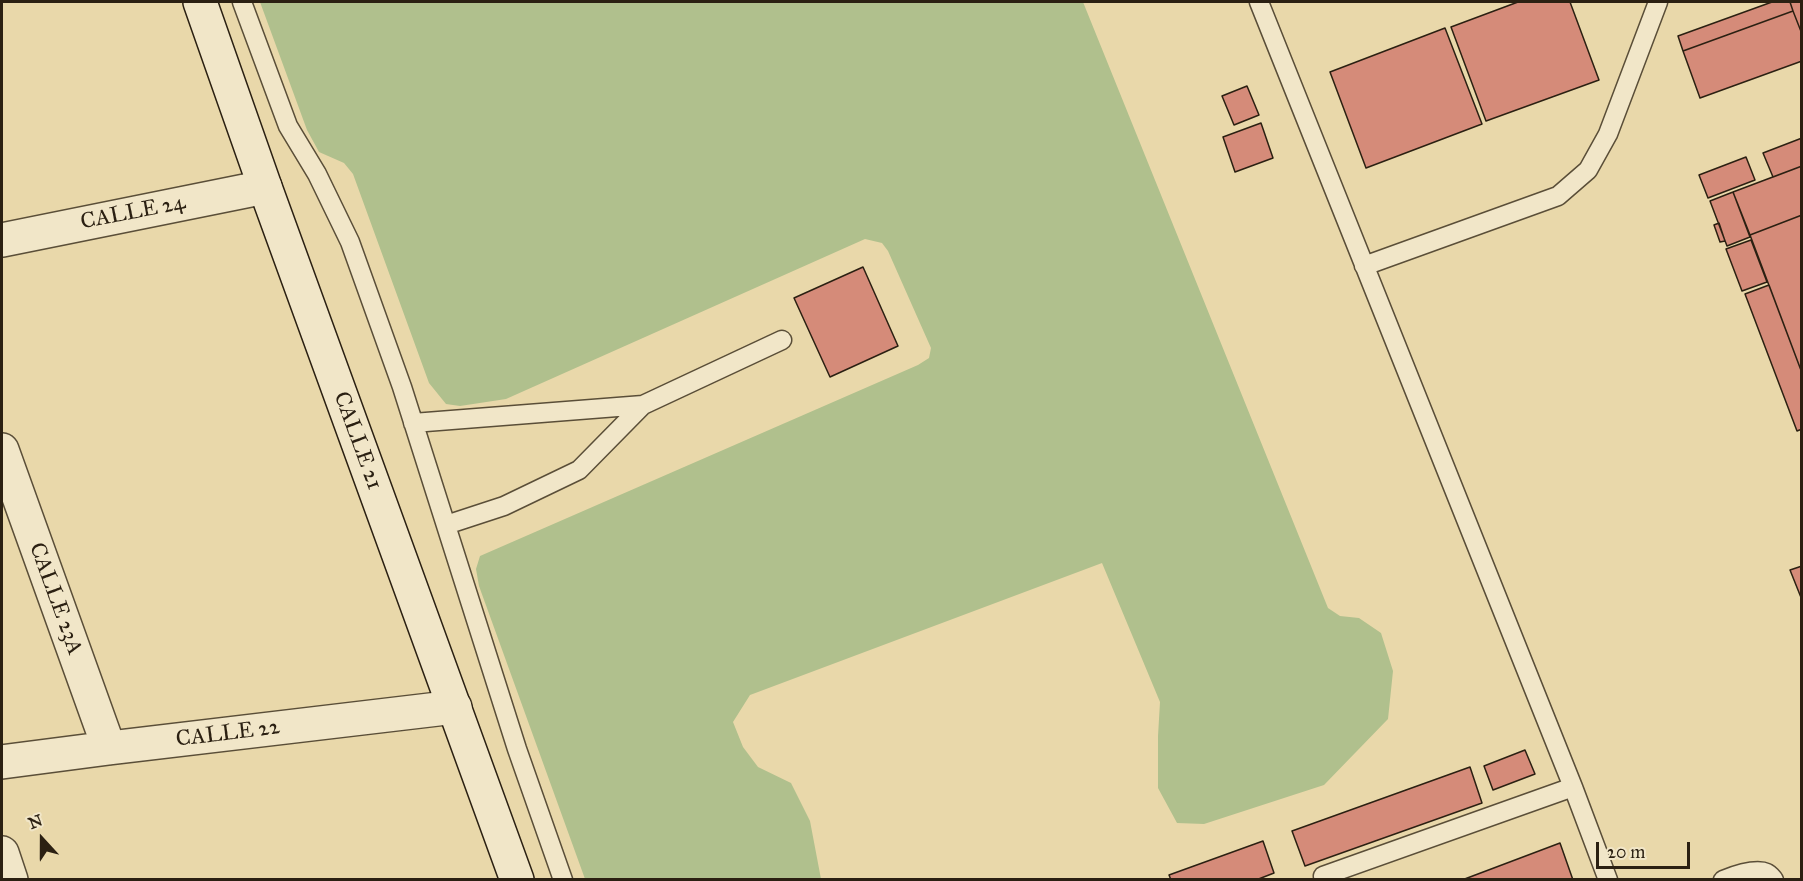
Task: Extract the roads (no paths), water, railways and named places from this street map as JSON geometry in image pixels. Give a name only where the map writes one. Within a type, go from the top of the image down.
[{"type":"street","name":"CALLE 21","points":[[200,2],[517,879]]},
{"type":"street","name":"CALLE 24","points":[[2,240],[265,187]]},
{"type":"street","name":"CALLE 23A","points":[[2,450],[109,748]]},
{"type":"street","name":"CALLE 22","points":[[2,762],[455,707]]},
{"type":"street","points":[[2,853],[11,879]]},
{"type":"lane","points":[[242,2],[288,126],[318,174],[350,242],[413,423],[517,749],[563,879]]},
{"type":"lane","points":[[1259,2],[1608,879]]},
{"type":"lane","points":[[1364,266],[1558,196],[1581,177],[1588,170],[1608,134],[1658,2]]},
{"type":"lane","points":[[446,525],[504,506],[579,470],[643,405],[782,340]]},
{"type":"lane","points":[[413,423],[643,405]]},
{"type":"lane","points":[[1323,876],[1573,787]]},
{"type":"lane","points":[[1723,879],[1738,874],[1758,872],[1767,873],[1774,879]]}]
